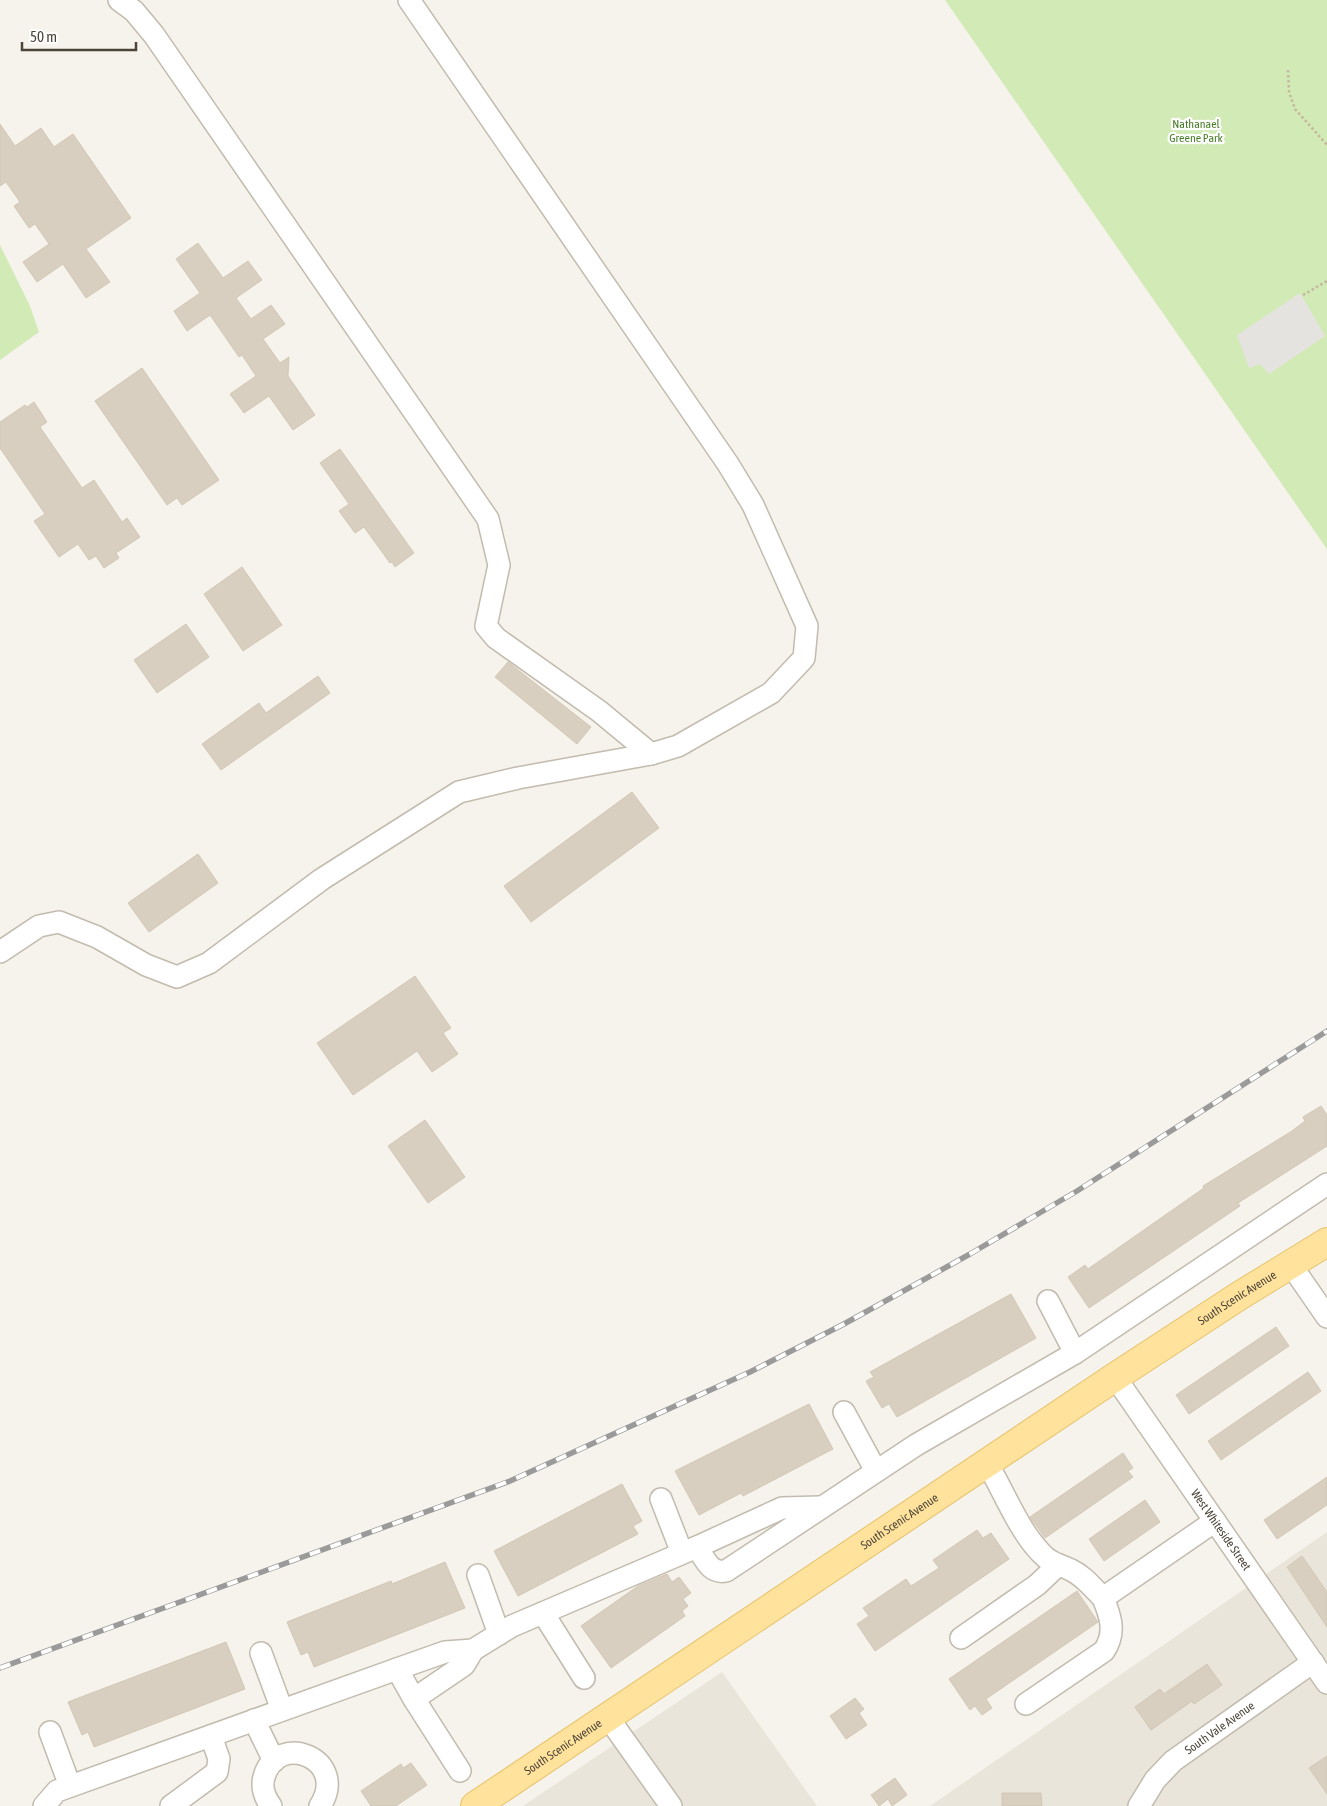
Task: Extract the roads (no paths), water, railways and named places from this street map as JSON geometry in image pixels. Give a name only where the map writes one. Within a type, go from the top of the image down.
[{"type":"main road","name":"South Scenic Avenue","points":[[475,1806],[1115,1377],[1327,1242]]},
{"type":"street","points":[[119,0],[134,11],[154,35],[488,519],[500,565],[486,626],[496,638],[599,711],[652,754]]},
{"type":"street","points":[[0,952],[39,926],[59,922],[97,937],[146,965],[177,977],[209,963],[322,879],[459,792],[518,778],[652,754],[678,746],[703,734],[771,693],[804,658],[807,626],[753,505],[728,464],[409,0]]},
{"type":"street","points":[[661,1499],[690,1550],[711,1569],[718,1573],[726,1572],[820,1507],[916,1445],[1075,1353],[1327,1184]]},
{"type":"street","points":[[1291,1265],[1327,1317]]},
{"type":"street","points":[[1048,1301],[1075,1353]]},
{"type":"street","name":"West Whiteside Street","points":[[1115,1377],[1327,1683]]},
{"type":"street","points":[[844,1412],[876,1471]]},
{"type":"street","points":[[987,1463],[1015,1515],[1040,1552],[1057,1566],[1070,1569],[1084,1578],[1103,1598],[1110,1616],[1112,1630],[1110,1642],[1104,1652],[1026,1704]]},
{"type":"street","points":[[44,1806],[57,1791],[70,1786],[445,1652],[473,1650],[499,1634],[543,1613],[782,1508],[820,1507]]},
{"type":"street","points":[[1103,1598],[1215,1521]]},
{"type":"street","points":[[962,1638],[1037,1585],[1057,1566]]},
{"type":"street","points":[[478,1574],[499,1634]]},
{"type":"street","points":[[543,1613],[584,1678]]},
{"type":"street","points":[[414,1699],[464,1666],[473,1650]]},
{"type":"street","points":[[261,1653],[282,1710]]},
{"type":"street","name":"South Vale Avenue","points":[[1139,1806],[1155,1780],[1173,1760],[1313,1662]]},
{"type":"street","points":[[397,1670],[460,1772]]},
{"type":"street","points":[[607,1716],[671,1806]]},
{"type":"street","points":[[254,1720],[274,1761]]},
{"type":"street","points":[[50,1732],[70,1786]]},
{"type":"street","points":[[171,1806],[217,1772],[219,1759],[211,1736]]},
{"type":"street","points":[[266,1804],[263,1780],[267,1769],[283,1755],[293,1753],[304,1754],[317,1762],[326,1775],[328,1786],[326,1796],[320,1806]]},
{"type":"railway","points":[[0,1668],[510,1481],[750,1372],[844,1324],[970,1254],[1077,1191],[1327,1031]]},
{"type":"park label","name":"Nathanael Greene Park","points":[[1196,131]]}]
